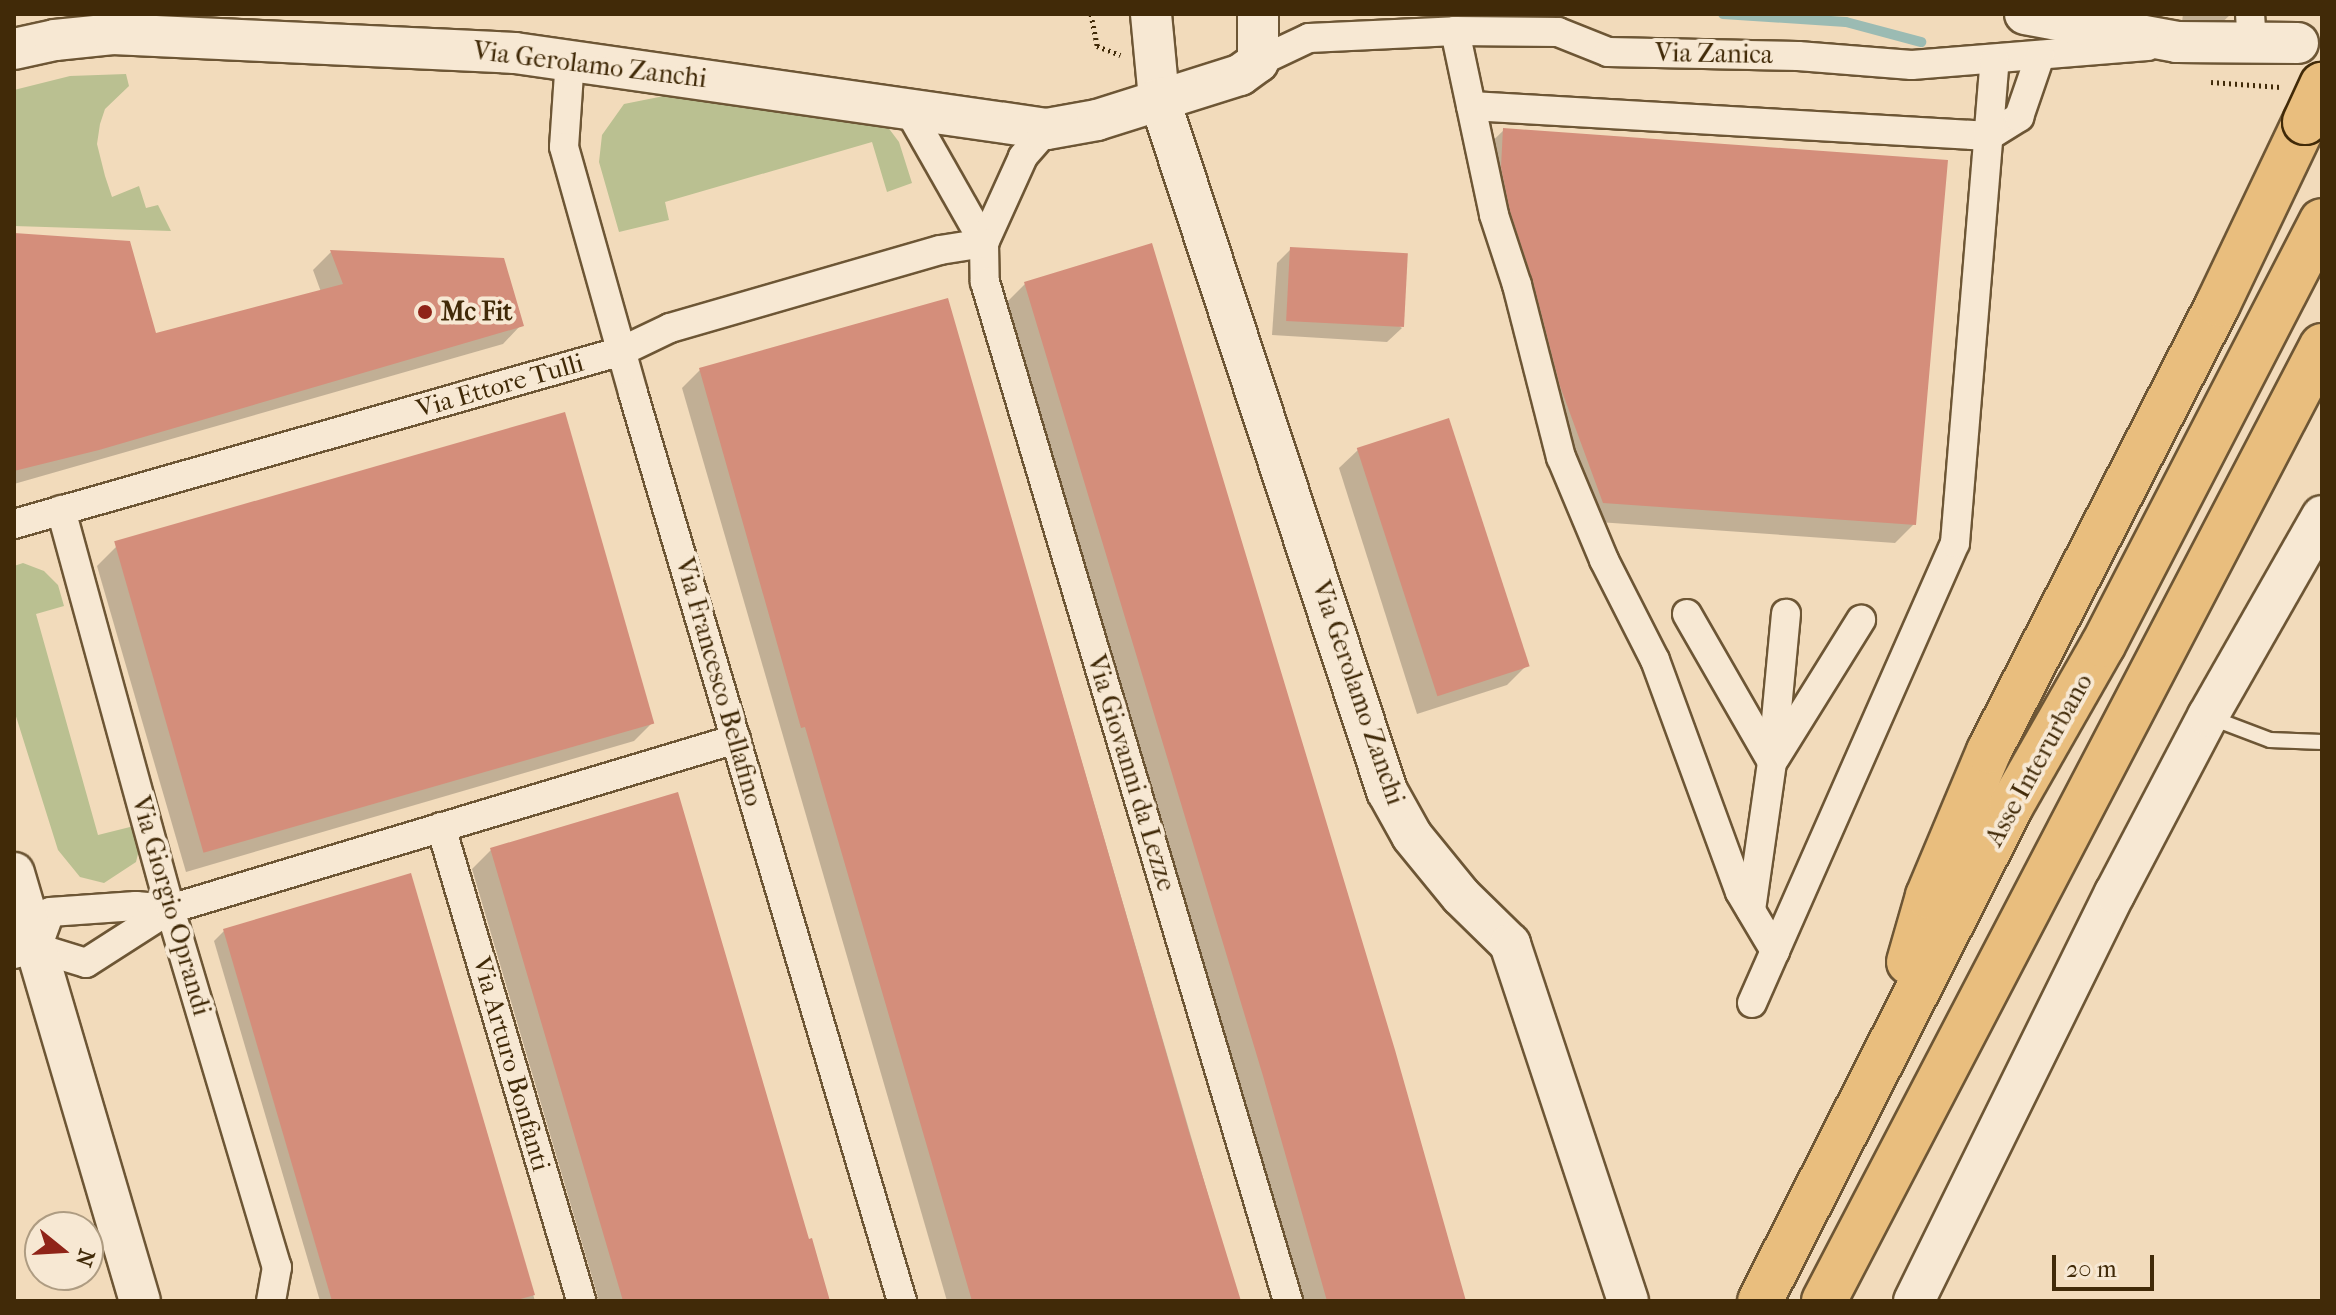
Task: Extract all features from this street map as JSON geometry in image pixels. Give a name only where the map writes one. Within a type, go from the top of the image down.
[{"type":"highway","points":[[2011,806],[2039,716],[2074,637],[2316,119]]},
{"type":"highway","points":[[1878,1064],[1928,896],[1989,751],[2316,119]]},
{"type":"highway","name":"Asse Interurbano","points":[[1760,1301],[2011,806],[2103,645],[2322,221]]},
{"type":"highway","points":[[1824,1301],[2322,346]]},
{"type":"street","name":"Via Gerolamo Zanchi","points":[[1151,14],[1159,98],[1387,791],[1412,836],[1441,872],[1510,944],[1628,1301]]},
{"type":"street","points":[[1258,14],[1258,62]]},
{"type":"street","name":"Via Zanica","points":[[2025,14],[2177,42]]},
{"type":"street","name":"Via Zanica","points":[[1258,62],[1309,38],[1455,31],[1558,32],[1608,52],[1798,56],[1912,65],[1995,61],[2177,42],[2251,28],[2298,43]]},
{"type":"street","points":[[1455,31],[1480,153],[1561,457],[1604,560],[1655,660],[1740,892],[1775,951]]},
{"type":"street","name":"Via Gerolamo Zanchi","points":[[14,49],[55,40],[113,34],[459,49],[570,59],[1047,129],[1097,120],[1240,75],[1258,62]]},
{"type":"street","points":[[1471,106],[1989,136],[2019,117],[2040,56]]},
{"type":"street","name":"Via Francesco Bellafino","points":[[570,59],[564,147],[902,1301]]},
{"type":"street","points":[[1752,1003],[1955,543],[1995,61]]},
{"type":"street","name":"Via Giovanni da Lezze","points":[[908,109],[984,243]]},
{"type":"street","name":"Via Giovanni da Lezze","points":[[1047,129],[1023,157],[984,243],[985,282],[1288,1301]]},
{"type":"street","name":"Via Ettore Tulli","points":[[14,524],[622,351],[670,328],[940,250],[984,243]]},
{"type":"street","name":"Via Giorgio Oprandi","points":[[61,510],[170,909],[277,1267],[271,1301]]},
{"type":"street","points":[[1914,1301],[2115,893],[2208,716],[2322,516]]},
{"type":"street","points":[[1687,614],[1772,762]]},
{"type":"street","points":[[1751,910],[1772,762],[1786,614]]},
{"type":"street","points":[[1772,762],[1861,620]]},
{"type":"street","points":[[25,951],[86,963],[170,909],[736,739]]},
{"type":"street","name":"Via Arturo Bonfanti","points":[[441,827],[581,1301]]},
{"type":"street","points":[[14,873],[25,951],[140,1301]]},
{"type":"street","points":[[25,951],[50,912],[136,906],[170,909]]},
{"type":"lane","points":[[2208,716],[2270,740],[2322,742]]},
{"type":"green space","points":[[126,74],[129,86],[105,109],[100,124],[97,144],[105,176],[112,197],[139,186],[146,208],[158,205],[171,231],[14,226],[14,90],[70,76]]},
{"type":"green space","points":[[684,92],[884,122],[899,142],[912,183],[887,192],[872,142],[665,202],[669,220],[619,232],[599,162],[602,135],[624,104]]},
{"type":"green space","points":[[23,563],[44,571],[58,585],[64,606],[36,614],[98,835],[138,825],[142,837],[136,862],[104,883],[80,877],[58,850],[14,710],[14,566]]},
{"type":"building","points":[[1503,128],[1948,160],[1916,525],[1603,503],[1560,386],[1533,281],[1510,211],[1501,167]]},
{"type":"building","points":[[14,233],[130,241],[156,333],[343,284],[330,250],[504,258],[524,326],[99,450],[14,471]]},
{"type":"building","points":[[1152,243],[1395,1050],[1466,1301],[1327,1301],[1263,1076],[1024,282]]},
{"type":"building","points":[[1290,247],[1408,253],[1404,327],[1286,321]]},
{"type":"building","points":[[948,298],[1189,1132],[1241,1301],[972,1301],[805,727],[801,728],[699,368]]},
{"type":"building","points":[[565,412],[654,723],[203,853],[114,541]]},
{"type":"building","points":[[1449,418],[1530,666],[1437,696],[1357,448]]},
{"type":"building","points":[[678,792],[830,1301],[623,1301],[490,848]]},
{"type":"building","points":[[411,873],[535,1295],[513,1301],[332,1301],[223,929]]},
{"type":"waterway","points":[[1723,14],[1846,22],[1921,42]]},
{"type":"place","name":"Mc Fit","points":[[425,312]]}]
